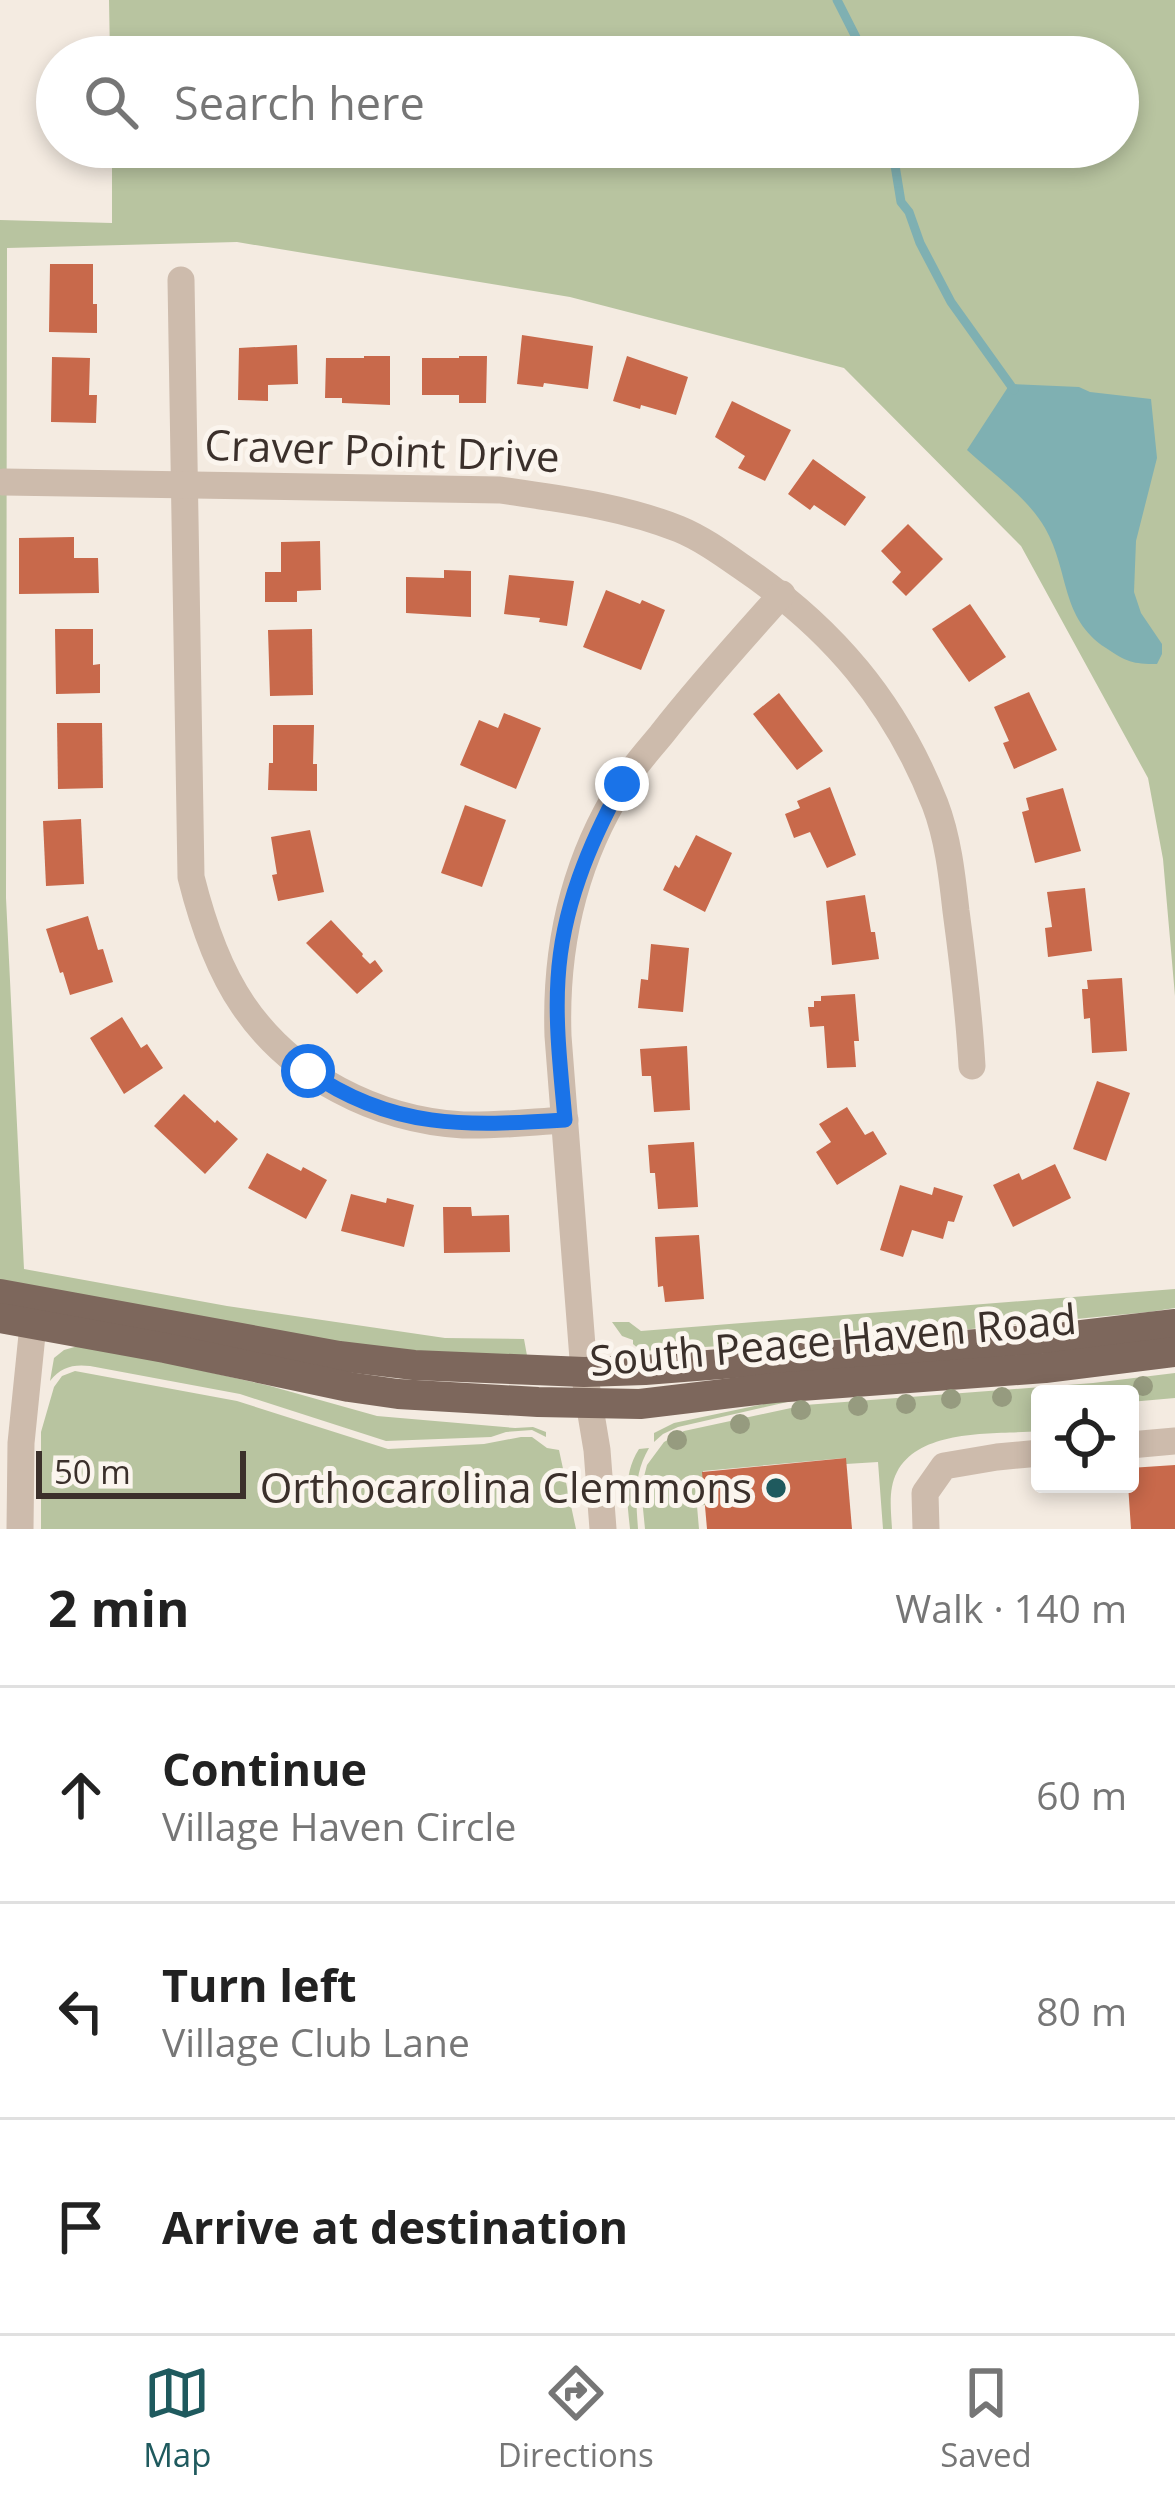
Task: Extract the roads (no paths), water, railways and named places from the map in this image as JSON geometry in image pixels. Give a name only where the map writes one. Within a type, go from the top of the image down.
[{"type":"main road","name":"South Peace Haven Road","points":[[0,1294],[339,1356],[586,1388],[640,1404],[1175,1352]]},
{"type":"main road","name":"South Peace Haven Road","points":[[0,1318],[398,1394],[586,1388],[645,1370],[1175,1324]]},
{"type":"street","points":[[181,280],[191,877],[200,914],[225,974],[269,1036],[342,1093],[386,1111],[463,1125],[565,1120]]},
{"type":"street","name":"Craver Point Drive","points":[[4,482],[500,490],[581,502],[681,530],[724,555],[782,594],[846,654],[880,698],[935,805],[950,860],[972,1066]]},
{"type":"street","points":[[603,1529],[586,1388],[558,1036],[559,961],[594,837],[622,784],[688,700],[782,594]]},
{"type":"street","points":[[20,1529],[21,1443],[33,1325]]},
{"type":"street","points":[[1139,1444],[1175,1442]]},
{"type":"street","points":[[926,1529],[925,1493],[944,1466],[1031,1454]]},
{"type":"water","points":[[1010,384],[1079,387],[1151,399],[1157,458],[1136,541],[1134,592],[1141,613],[1162,644],[1157,664],[1125,659],[1091,636],[1073,608],[1053,545],[1038,517],[967,450]]},
{"type":"waterway","points":[[837,0],[855,36]]},
{"type":"waterway","points":[[895,168],[901,202],[951,302],[1014,390]]},
{"type":"place","name":"Orthocarolina Clemmons","points":[[776,1488]]}]
